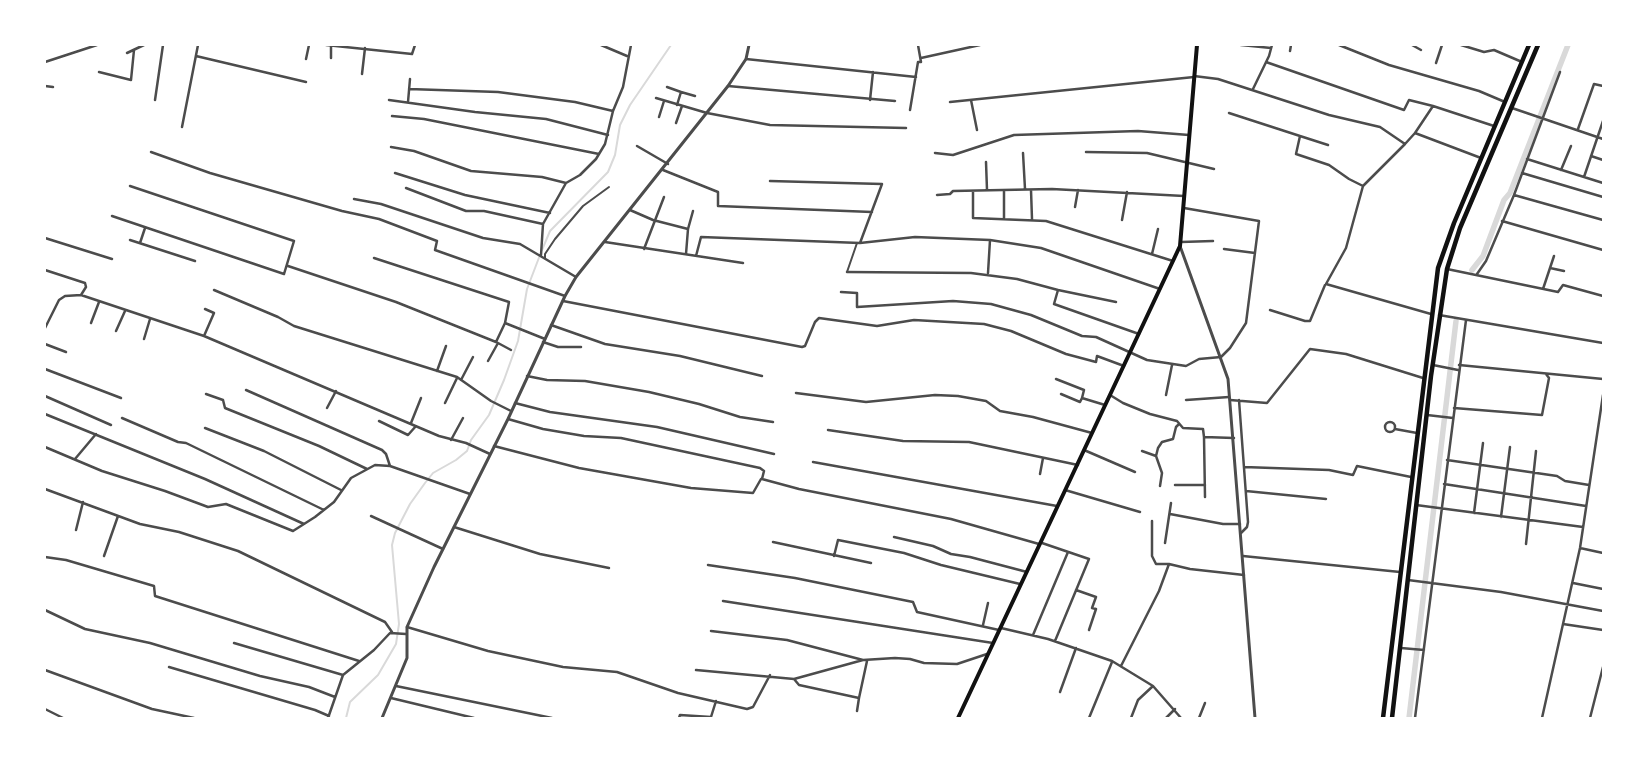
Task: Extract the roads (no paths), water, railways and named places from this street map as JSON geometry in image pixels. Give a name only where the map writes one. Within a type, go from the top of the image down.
[{"type":"highway","points":[[1383,718],[1438,267],[1494,126],[1530,45]]},
{"type":"highway","points":[[1392,718],[1430,380],[1448,268],[1460,228],[1538,45]]},
{"type":"highway","points":[[1522,62],[1529,66]]},
{"type":"highway","points":[[1438,267],[1448,268]]},
{"type":"highway","points":[[1431,314],[1439,315]]},
{"type":"highway","points":[[1423,378],[1430,380]]},
{"type":"highway","points":[[1400,572],[1409,573]]},
{"type":"highway","points":[[1399,579],[1408,580]]},
{"type":"highway","points":[[1399,588],[1406,589]]},
{"type":"main road","points":[[958,718],[1180,244],[1197,45]]},
{"type":"street","points":[[45,62],[97,45]]},
{"type":"street","points":[[127,53],[144,45]]},
{"type":"street","points":[[155,100],[163,45]]},
{"type":"street","points":[[182,127],[198,45]]},
{"type":"street","points":[[306,58],[309,45]]},
{"type":"street","points":[[326,45],[412,54],[415,45]]},
{"type":"street","points":[[331,58],[334,45]]},
{"type":"street","points":[[601,45],[627,56]]},
{"type":"street","points":[[540,254],[543,224],[566,183],[580,174],[600,154],[608,135],[613,110],[623,87],[627,56],[631,45]]},
{"type":"street","points":[[382,718],[408,654],[403,634],[454,526],[508,419],[565,296],[576,277],[668,164],[728,86],[746,59],[749,45]]},
{"type":"street","points":[[910,110],[918,62],[921,62],[918,45]]},
{"type":"street","points":[[921,58],[980,45]]},
{"type":"street","points":[[1241,45],[1272,46],[1252,90]]},
{"type":"street","points":[[1290,51],[1292,45]]},
{"type":"street","points":[[1339,45],[1388,65],[1479,90],[1505,102]]},
{"type":"street","points":[[1412,45],[1420,50]]},
{"type":"street","points":[[1436,63],[1442,45]]},
{"type":"street","points":[[1461,45],[1484,52],[1494,50],[1522,62]]},
{"type":"street","points":[[362,74],[365,48]]},
{"type":"street","points":[[99,72],[131,80],[134,50]]},
{"type":"street","points":[[196,56],[306,82]]},
{"type":"street","points":[[746,59],[916,77]]},
{"type":"street","points":[[1266,62],[1404,110],[1409,100],[1494,126]]},
{"type":"street","points":[[870,100],[873,72]]},
{"type":"street","points":[[1477,274],[1486,261],[1514,194],[1541,118],[1560,72]]},
{"type":"street","points":[[950,102],[1194,76],[1218,79],[1329,115],[1380,127],[1405,144]]},
{"type":"street","points":[[408,102],[410,79]]},
{"type":"street","points":[[1578,129],[1594,84],[1603,86]]},
{"type":"street","points":[[45,86],[53,87]]},
{"type":"street","points":[[728,86],[895,102]]},
{"type":"street","points":[[666,88],[695,96]]},
{"type":"street","points":[[409,89],[498,92],[575,102],[613,110]]},
{"type":"street","points":[[677,105],[681,92]]},
{"type":"street","points":[[656,98],[707,113],[770,125],[906,128]]},
{"type":"street","points":[[971,99],[977,130]]},
{"type":"street","points":[[389,100],[474,112],[546,119],[608,135]]},
{"type":"street","points":[[660,117],[664,101]]},
{"type":"street","points":[[676,123],[682,106]]},
{"type":"street","points":[[1270,310],[1310,321],[1326,284],[1346,248],[1363,186],[1416,133],[1433,106]]},
{"type":"street","points":[[1511,108],[1603,139]]},
{"type":"street","points":[[1229,113],[1328,145]]},
{"type":"street","points":[[392,116],[424,119],[600,154]]},
{"type":"street","points":[[1584,177],[1603,122]]},
{"type":"street","points":[[935,153],[953,155],[1014,135],[1138,131],[1190,135]]},
{"type":"street","points":[[1416,133],[1481,158]]},
{"type":"street","points":[[1300,136],[1296,154],[1329,165],[1363,186]]},
{"type":"street","points":[[637,146],[668,164]]},
{"type":"street","points":[[1561,170],[1571,146]]},
{"type":"street","points":[[391,147],[414,151],[471,171],[542,177],[566,183]]},
{"type":"street","points":[[151,152],[210,174],[342,211],[379,219],[437,241],[435,250],[565,296]]},
{"type":"street","points":[[1086,152],[1147,153],[1214,169]]},
{"type":"street","points":[[1023,153],[1025,190]]},
{"type":"street","points":[[1591,156],[1603,160]]},
{"type":"street","points":[[1527,160],[1603,184]]},
{"type":"street","points":[[986,162],[987,190]]},
{"type":"street","points":[[663,170],[718,192],[718,206],[872,212]]},
{"type":"street","points":[[396,173],[465,195],[550,213]]},
{"type":"street","points":[[1522,173],[1603,197]]},
{"type":"street","points":[[770,180],[882,184],[846,272],[988,274],[1116,302]]},
{"type":"street","points":[[112,216],[284,274],[288,266],[294,241],[130,186]]},
{"type":"street","points":[[546,258],[545,254],[583,206],[609,187]]},
{"type":"street","points":[[406,188],[466,211],[484,211],[543,224]]},
{"type":"street","points":[[937,194],[950,194],[953,191],[987,190],[1078,190],[1185,196]]},
{"type":"street","points":[[1031,190],[1032,219]]},
{"type":"street","points":[[1075,207],[1078,190]]},
{"type":"street","points":[[972,191],[973,218],[1032,219],[1072,227],[1173,261]]},
{"type":"street","points":[[1004,191],[1004,218]]},
{"type":"street","points":[[1122,220],[1127,192]]},
{"type":"street","points":[[1514,194],[1603,220]]},
{"type":"street","points":[[644,249],[653,220],[664,196]]},
{"type":"street","points":[[354,199],[381,204],[483,238],[520,244],[540,254],[576,277]]},
{"type":"street","points":[[841,292],[857,293],[857,307],[953,301],[991,304],[1031,315],[1082,336],[1096,337],[1148,360],[1186,366],[1199,359],[1221,357],[1230,348],[1246,323],[1259,221],[1184,208]]},
{"type":"street","points":[[630,210],[653,220],[688,229]]},
{"type":"street","points":[[686,254],[688,229],[693,211]]},
{"type":"street","points":[[1502,221],[1603,250]]},
{"type":"street","points":[[140,243],[145,227]]},
{"type":"street","points":[[1152,254],[1158,229]]},
{"type":"street","points":[[696,256],[701,237],[859,243],[915,238],[990,240],[1041,248],[1160,289]]},
{"type":"street","points":[[45,238],[112,259]]},
{"type":"street","points":[[130,240],[196,261]]},
{"type":"street","points":[[988,274],[990,240]]},
{"type":"street","points":[[1213,241],[1180,244],[1228,379],[1242,533],[1255,718]]},
{"type":"street","points":[[605,242],[743,263]]},
{"type":"street","points":[[1224,249],[1255,253]]},
{"type":"street","points":[[1543,289],[1554,256]]},
{"type":"street","points":[[374,258],[510,302],[505,322],[488,361]]},
{"type":"street","points":[[288,266],[396,302],[511,350]]},
{"type":"street","points":[[1448,268],[1558,292],[1564,285],[1603,296]]},
{"type":"street","points":[[1550,268],[1564,271]]},
{"type":"street","points":[[45,270],[85,283],[86,287],[81,295]]},
{"type":"street","points":[[1326,284],[1431,314]]},
{"type":"street","points":[[214,290],[278,317],[294,326],[462,380],[491,401],[511,411]]},
{"type":"street","points":[[1058,290],[1054,304],[1139,334]]},
{"type":"street","points":[[45,328],[47,318],[59,300],[65,296],[81,295],[204,336],[410,424],[451,440],[466,443],[490,454]]},
{"type":"street","points":[[563,301],[802,346],[806,344],[819,318],[877,326],[914,320],[984,324],[1011,331],[1066,354],[1096,362],[1098,356],[1124,366]]},
{"type":"street","points":[[91,323],[99,302]]},
{"type":"street","points":[[204,336],[214,313],[205,309]]},
{"type":"street","points":[[116,331],[125,311]]},
{"type":"street","points":[[1439,315],[1603,343]]},
{"type":"street","points":[[144,339],[150,319]]},
{"type":"street","points":[[1416,718],[1458,370],[1466,320]]},
{"type":"street","points":[[505,322],[558,347],[581,347]]},
{"type":"street","points":[[551,325],[605,344],[680,356],[762,376]]},
{"type":"street","points":[[45,344],[66,352]]},
{"type":"street","points":[[436,371],[446,346]]},
{"type":"street","points":[[1186,400],[1230,399],[1267,403],[1310,349],[1346,354],[1423,378]]},
{"type":"street","points":[[462,380],[473,356]]},
{"type":"street","points":[[1166,395],[1172,365]]},
{"type":"street","points":[[1432,365],[1458,370]]},
{"type":"street","points":[[1459,365],[1603,379]]},
{"type":"street","points":[[45,369],[121,398]]},
{"type":"street","points":[[1454,408],[1542,415],[1549,378],[1546,374]]},
{"type":"street","points":[[527,376],[547,380],[585,381],[650,392],[700,404],[740,417],[773,422]]},
{"type":"street","points":[[445,403],[457,378]]},
{"type":"street","points":[[1056,379],[1084,390],[1080,402],[1061,394]]},
{"type":"street","points":[[246,390],[382,450],[386,454],[390,466]]},
{"type":"street","points":[[327,408],[336,391]]},
{"type":"street","points":[[796,393],[866,402],[934,395],[958,396],[986,401],[1000,410],[1092,433]]},
{"type":"street","points":[[206,394],[224,400],[225,408],[319,446],[367,469]]},
{"type":"street","points":[[1542,718],[1580,548],[1601,420],[1603,394]]},
{"type":"street","points":[[1110,395],[1123,403],[1150,414],[1177,421],[1183,428],[1203,429],[1205,497]]},
{"type":"street","points":[[45,396],[111,425]]},
{"type":"street","points":[[410,424],[421,398]]},
{"type":"street","points":[[1082,398],[1105,405]]},
{"type":"street","points":[[1239,400],[1248,522],[1247,528],[1242,533]]},
{"type":"street","points":[[515,403],[550,412],[657,427],[774,454]]},
{"type":"street","points":[[45,414],[205,479],[304,524]]},
{"type":"street","points":[[1427,415],[1453,418]]},
{"type":"street","points":[[122,418],[178,442],[186,443],[324,510]]},
{"type":"street","points":[[451,440],[463,418]]},
{"type":"street","points":[[494,446],[587,469],[700,489],[752,493],[762,479],[764,471],[760,468],[621,438],[584,436],[508,419]]},
{"type":"street","points":[[379,421],[408,435],[416,426]]},
{"type":"street","points":[[1395,428],[1390,432],[1385,426],[1391,422],[1395,428],[1417,433]]},
{"type":"street","points":[[1160,486],[1162,473],[1156,456],[1162,442],[1173,439],[1176,426],[1180,424]]},
{"type":"street","points":[[205,428],[264,451],[341,490]]},
{"type":"street","points":[[828,430],[903,441],[969,442],[1078,465]]},
{"type":"street","points":[[75,459],[96,434]]},
{"type":"street","points":[[1204,437],[1234,438]]},
{"type":"street","points":[[1474,513],[1483,443]]},
{"type":"street","points":[[45,447],[102,471],[165,490],[208,507],[229,505],[293,531],[324,510],[351,478],[381,464],[470,494]]},
{"type":"street","points":[[1501,517],[1510,447]]},
{"type":"street","points":[[1084,450],[1135,472]]},
{"type":"street","points":[[1142,451],[1156,456]]},
{"type":"street","points":[[1526,544],[1536,451]]},
{"type":"street","points":[[1040,474],[1043,458]]},
{"type":"street","points":[[1447,460],[1534,473],[1589,485]]},
{"type":"street","points":[[813,462],[1058,506]]},
{"type":"street","points":[[1244,467],[1328,470],[1353,475],[1357,466],[1411,477]]},
{"type":"street","points":[[762,479],[799,489],[951,519],[1089,559],[1055,641]]},
{"type":"street","points":[[1444,484],[1586,506]]},
{"type":"street","points":[[1175,485],[1205,485]]},
{"type":"street","points":[[45,489],[140,524],[179,532],[238,551],[385,622],[393,632],[403,634]]},
{"type":"street","points":[[1066,490],[1140,512]]},
{"type":"street","points":[[1246,491],[1326,499]]},
{"type":"street","points":[[76,530],[83,502]]},
{"type":"street","points":[[1166,543],[1171,503]]},
{"type":"street","points":[[1416,505],[1583,527]]},
{"type":"street","points":[[1170,514],[1223,524],[1241,524]]},
{"type":"street","points":[[104,556],[118,516]]},
{"type":"street","points":[[370,516],[401,528],[443,549]]},
{"type":"street","points":[[1152,521],[1152,556],[1156,564],[1169,564],[1190,570],[1244,575]]},
{"type":"street","points":[[454,526],[540,554],[609,568]]},
{"type":"street","points":[[894,537],[933,546],[951,554],[970,556],[1027,572]]},
{"type":"street","points":[[834,556],[838,540],[904,554],[949,567],[1022,584]]},
{"type":"street","points":[[773,542],[871,563]]},
{"type":"street","points":[[1580,548],[1603,553]]},
{"type":"street","points":[[1033,634],[1068,552]]},
{"type":"street","points":[[1243,556],[1400,572]]},
{"type":"street","points":[[45,557],[66,560],[154,586],[155,596],[359,661]]},
{"type":"street","points":[[1121,666],[1159,592],[1169,564]]},
{"type":"street","points":[[708,566],[795,578],[905,600],[913,602],[917,612],[1033,634],[1055,641],[1121,666],[1153,686],[1182,718]]},
{"type":"street","points":[[1408,580],[1568,603],[1603,611]]},
{"type":"street","points":[[1572,583],[1603,590]]},
{"type":"street","points":[[1076,590],[1096,597],[1092,608],[1096,609],[1089,630]]},
{"type":"street","points":[[723,601],[993,643]]},
{"type":"street","points":[[983,625],[988,603]]},
{"type":"street","points":[[45,610],[85,629],[150,643],[260,676],[310,687],[335,697]]},
{"type":"street","points":[[1563,624],[1603,630]]},
{"type":"street","points":[[407,627],[488,651],[563,667],[621,673],[678,694],[750,709],[770,675]]},
{"type":"street","points":[[711,631],[787,640],[867,661],[895,658],[910,659],[924,663],[957,664],[988,654]]},
{"type":"street","points":[[169,667],[260,696],[315,710],[328,717],[343,675],[393,632]]},
{"type":"street","points":[[234,643],[343,675]]},
{"type":"street","points":[[1400,647],[1424,650]]},
{"type":"street","points":[[1060,692],[1076,648]]},
{"type":"street","points":[[696,670],[770,675],[794,679],[863,660]]},
{"type":"street","points":[[857,711],[867,661]]},
{"type":"street","points":[[1089,718],[1112,661]]},
{"type":"street","points":[[1590,718],[1602,677],[1603,667]]},
{"type":"street","points":[[45,670],[152,709],[194,718]]},
{"type":"street","points":[[794,679],[799,685],[859,698]]},
{"type":"street","points":[[396,686],[552,718]]},
{"type":"street","points":[[1131,718],[1138,700],[1153,686]]},
{"type":"street","points":[[391,698],[474,718]]},
{"type":"street","points":[[680,718],[680,715],[711,717],[716,701]]},
{"type":"street","points":[[1199,718],[1204,703]]},
{"type":"street","points":[[45,709],[63,718]]},
{"type":"street","points":[[1166,718],[1175,710]]},
{"type":"waterway","points":[[542,250],[550,231],[608,172],[615,155],[620,125],[630,105],[671,45]]},
{"type":"waterway","points":[[1472,270],[1483,256],[1504,200],[1510,193],[1568,45]]},
{"type":"waterway","points":[[346,718],[350,702],[378,675],[396,644],[399,624],[392,545],[395,533],[410,504],[425,483],[433,473],[456,460],[467,451],[471,440],[489,415],[518,341],[527,289],[540,255]]},
{"type":"waterway","points":[[1409,718],[1456,321]]}]
